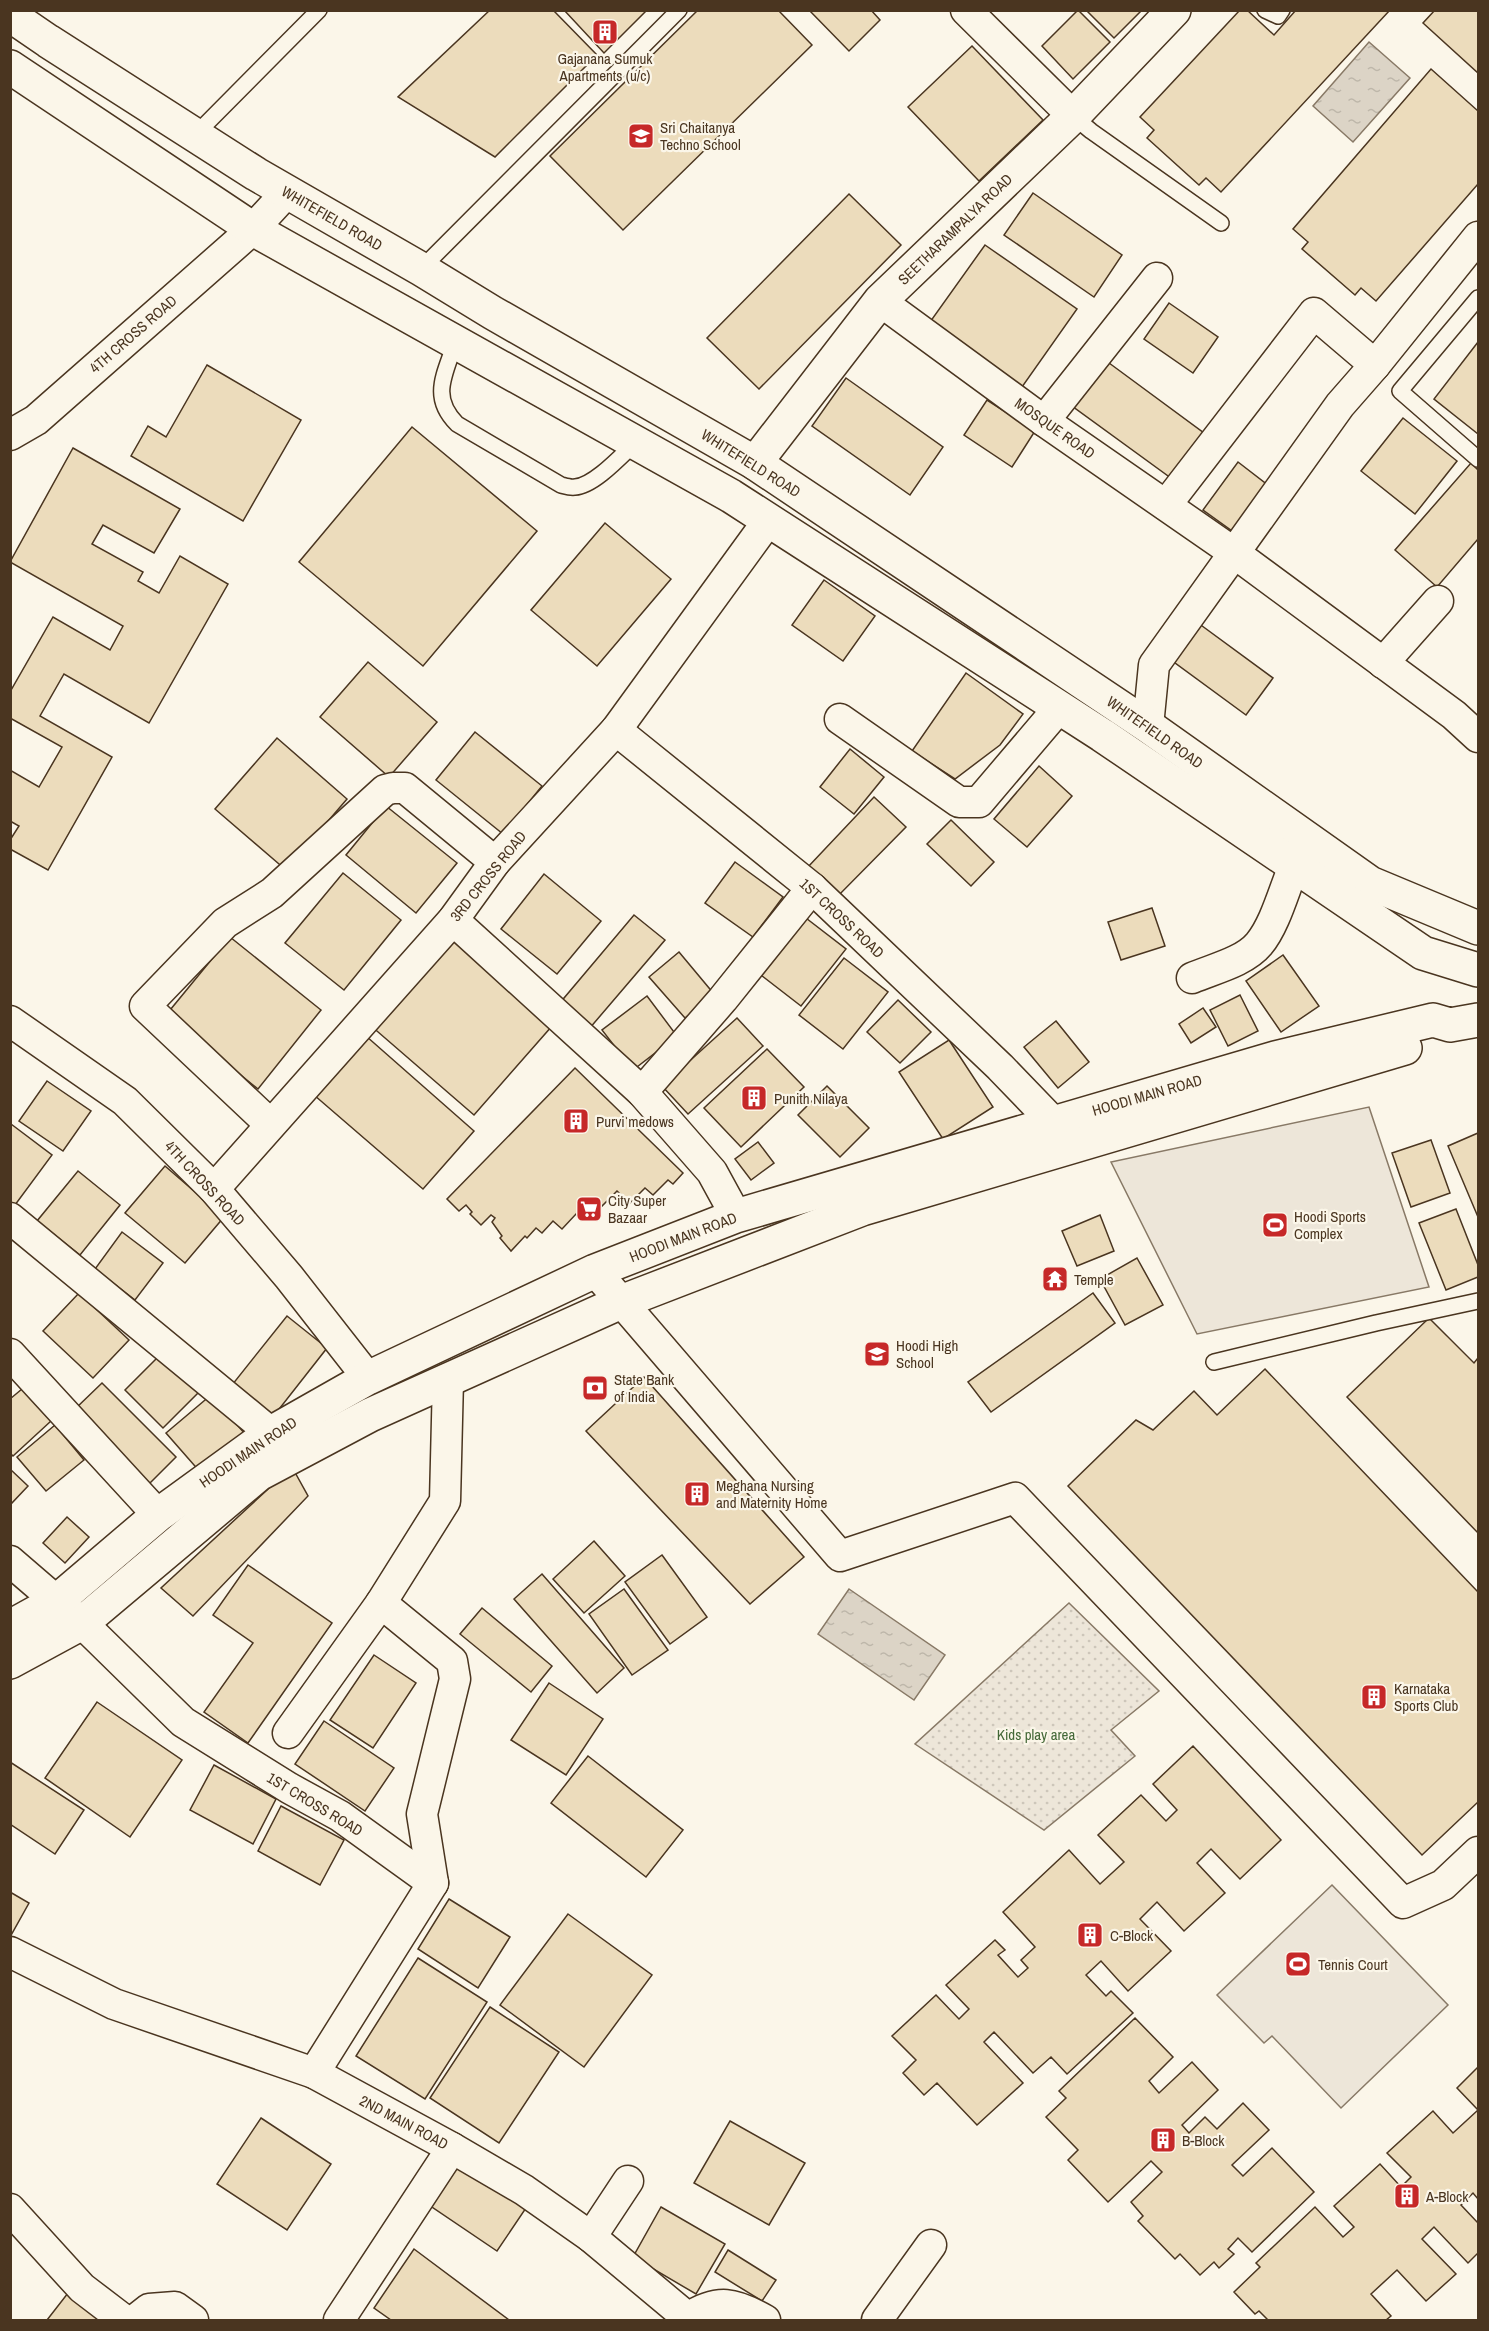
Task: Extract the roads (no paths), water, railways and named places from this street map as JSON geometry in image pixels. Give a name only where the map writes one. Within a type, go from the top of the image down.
[{"type":"main road","name":"SEETHARAMPALYA ROAD","points":[[755,463],[880,301],[1073,116],[1174,10]]},
{"type":"main road","name":"WHITEFIELD ROAD","points":[[10,15],[287,192],[420,268],[493,314],[755,463],[1148,726],[1370,883],[1479,928]]},
{"type":"main road","points":[[10,68],[253,229],[456,340],[731,496],[1058,709],[1102,735],[1423,953],[1479,970]]},
{"type":"main road","points":[[10,1662],[82,1623],[260,1474],[370,1415],[621,1302],[862,1209],[1440,1038],[1454,1022]]},
{"type":"main road","name":"HOODI MAIN ROAD","points":[[10,1627],[57,1601],[158,1515],[271,1433],[368,1378],[595,1271],[736,1216],[1053,1122],[1275,1058],[1454,1022]]},
{"type":"street","points":[[978,14],[1073,116]]},
{"type":"street","name":"4TH CROSS ROAD","points":[[10,435],[36,420],[253,229],[287,192]]},
{"type":"street","points":[[1148,726],[1154,665],[1340,405],[1375,366],[1479,237]]},
{"type":"street","points":[[1044,421],[1157,278]]},
{"type":"street","name":"MOSQUE ROAD","points":[[880,301],[1044,421],[1233,552],[1454,715],[1479,737]]},
{"type":"street","points":[[1166,505],[1314,313],[1375,366]]},
{"type":"street","name":"3RD CROSS ROAD","points":[[214,1189],[453,920],[495,862],[616,730],[768,521]]},
{"type":"street","points":[[1383,663],[1438,601]]},
{"type":"street","points":[[840,719],[959,802],[979,802],[1058,709]]},
{"type":"street","name":"1ST CROSS ROAD","points":[[616,730],[812,888],[1000,1066],[1074,1147]]},
{"type":"street","points":[[270,1124],[145,1006],[225,923],[272,892],[386,790],[405,788],[495,862]]},
{"type":"street","points":[[1192,978],[1240,958],[1258,945],[1268,929],[1294,866]]},
{"type":"street","points":[[642,1092],[723,999],[812,888]]},
{"type":"street","points":[[453,920],[642,1092],[712,1172],[736,1216]]},
{"type":"street","name":"4TH CROSS ROAD","points":[[10,1021],[125,1101],[214,1189],[289,1277],[368,1378]]},
{"type":"street","points":[[10,1218],[271,1433]]},
{"type":"street","points":[[595,1271],[840,1556],[1015,1498],[1403,1903],[1443,1885],[1479,1852]]},
{"type":"street","points":[[10,1354],[158,1515]]},
{"type":"street","points":[[288,1733],[381,1603],[445,1501],[448,1379]]},
{"type":"street","name":"1ST CROSS ROAD","points":[[10,1561],[82,1623],[183,1722],[289,1788],[340,1816],[433,1883]]},
{"type":"street","points":[[314,2073],[433,1883],[422,1814],[455,1679],[452,1660],[381,1603]]},
{"type":"street","name":"2ND MAIN ROAD","points":[[10,1952],[114,2004],[314,2073],[524,2190],[591,2237],[688,2319],[704,2308],[717,2304],[742,2307],[765,2320]]},
{"type":"street","points":[[339,2320],[452,2148]]},
{"type":"street","points":[[591,2237],[628,2181]]},
{"type":"street","points":[[10,2209],[82,2288],[124,2320]]},
{"type":"street","points":[[877,2320],[931,2245]]},
{"type":"street","points":[[135,2320],[149,2309],[184,2314]]},
{"type":"lane","points":[[195,135],[319,10]]},
{"type":"lane","points":[[420,268],[679,10]]},
{"type":"lane","points":[[1265,10],[1278,16],[1282,10]]},
{"type":"lane","points":[[1073,116],[1221,223]]},
{"type":"lane","points":[[1479,298],[1400,391],[1479,459]]},
{"type":"lane","points":[[456,340],[441,388],[441,402],[447,414],[457,424],[561,485],[575,487],[586,483],[599,475],[636,442]]},
{"type":"lane","points":[[1214,1362],[1479,1301]]},
{"type":"water","points":[[1369,42],[1410,78],[1353,142],[1313,106]]},
{"type":"water","points":[[849,1589],[945,1655],[914,1700],[818,1634]]},
{"type":"place","name":"Gajanana Sumuk Apartments (u/c)","points":[[605,32]]},
{"type":"place","name":"Sri Chaitanya Techno School","points":[[641,136]]},
{"type":"place","name":"Punith Nilaya","points":[[754,1098]]},
{"type":"place","name":"Purvi medows","points":[[576,1121]]},
{"type":"place","name":"City Super Bazaar","points":[[589,1209]]},
{"type":"place","name":"Hoodi Sports Complex","points":[[1275,1225]]},
{"type":"place","name":"Temple","points":[[1055,1279]]},
{"type":"place","name":"Hoodi High School","points":[[877,1354]]},
{"type":"place","name":"State Bank of India","points":[[595,1388]]},
{"type":"place","name":"Meghana Nursing and Maternity Home","points":[[697,1494]]},
{"type":"place","name":"Karnataka Sports Club","points":[[1374,1697]]},
{"type":"place","name":"C-Block","points":[[1090,1935]]},
{"type":"place","name":"Tennis Court","points":[[1298,1964]]},
{"type":"place","name":"B-Block","points":[[1163,2140]]},
{"type":"place","name":"A-Block","points":[[1407,2196]]},
{"type":"park label","name":"Kids play area","points":[[1036,1734]]}]
